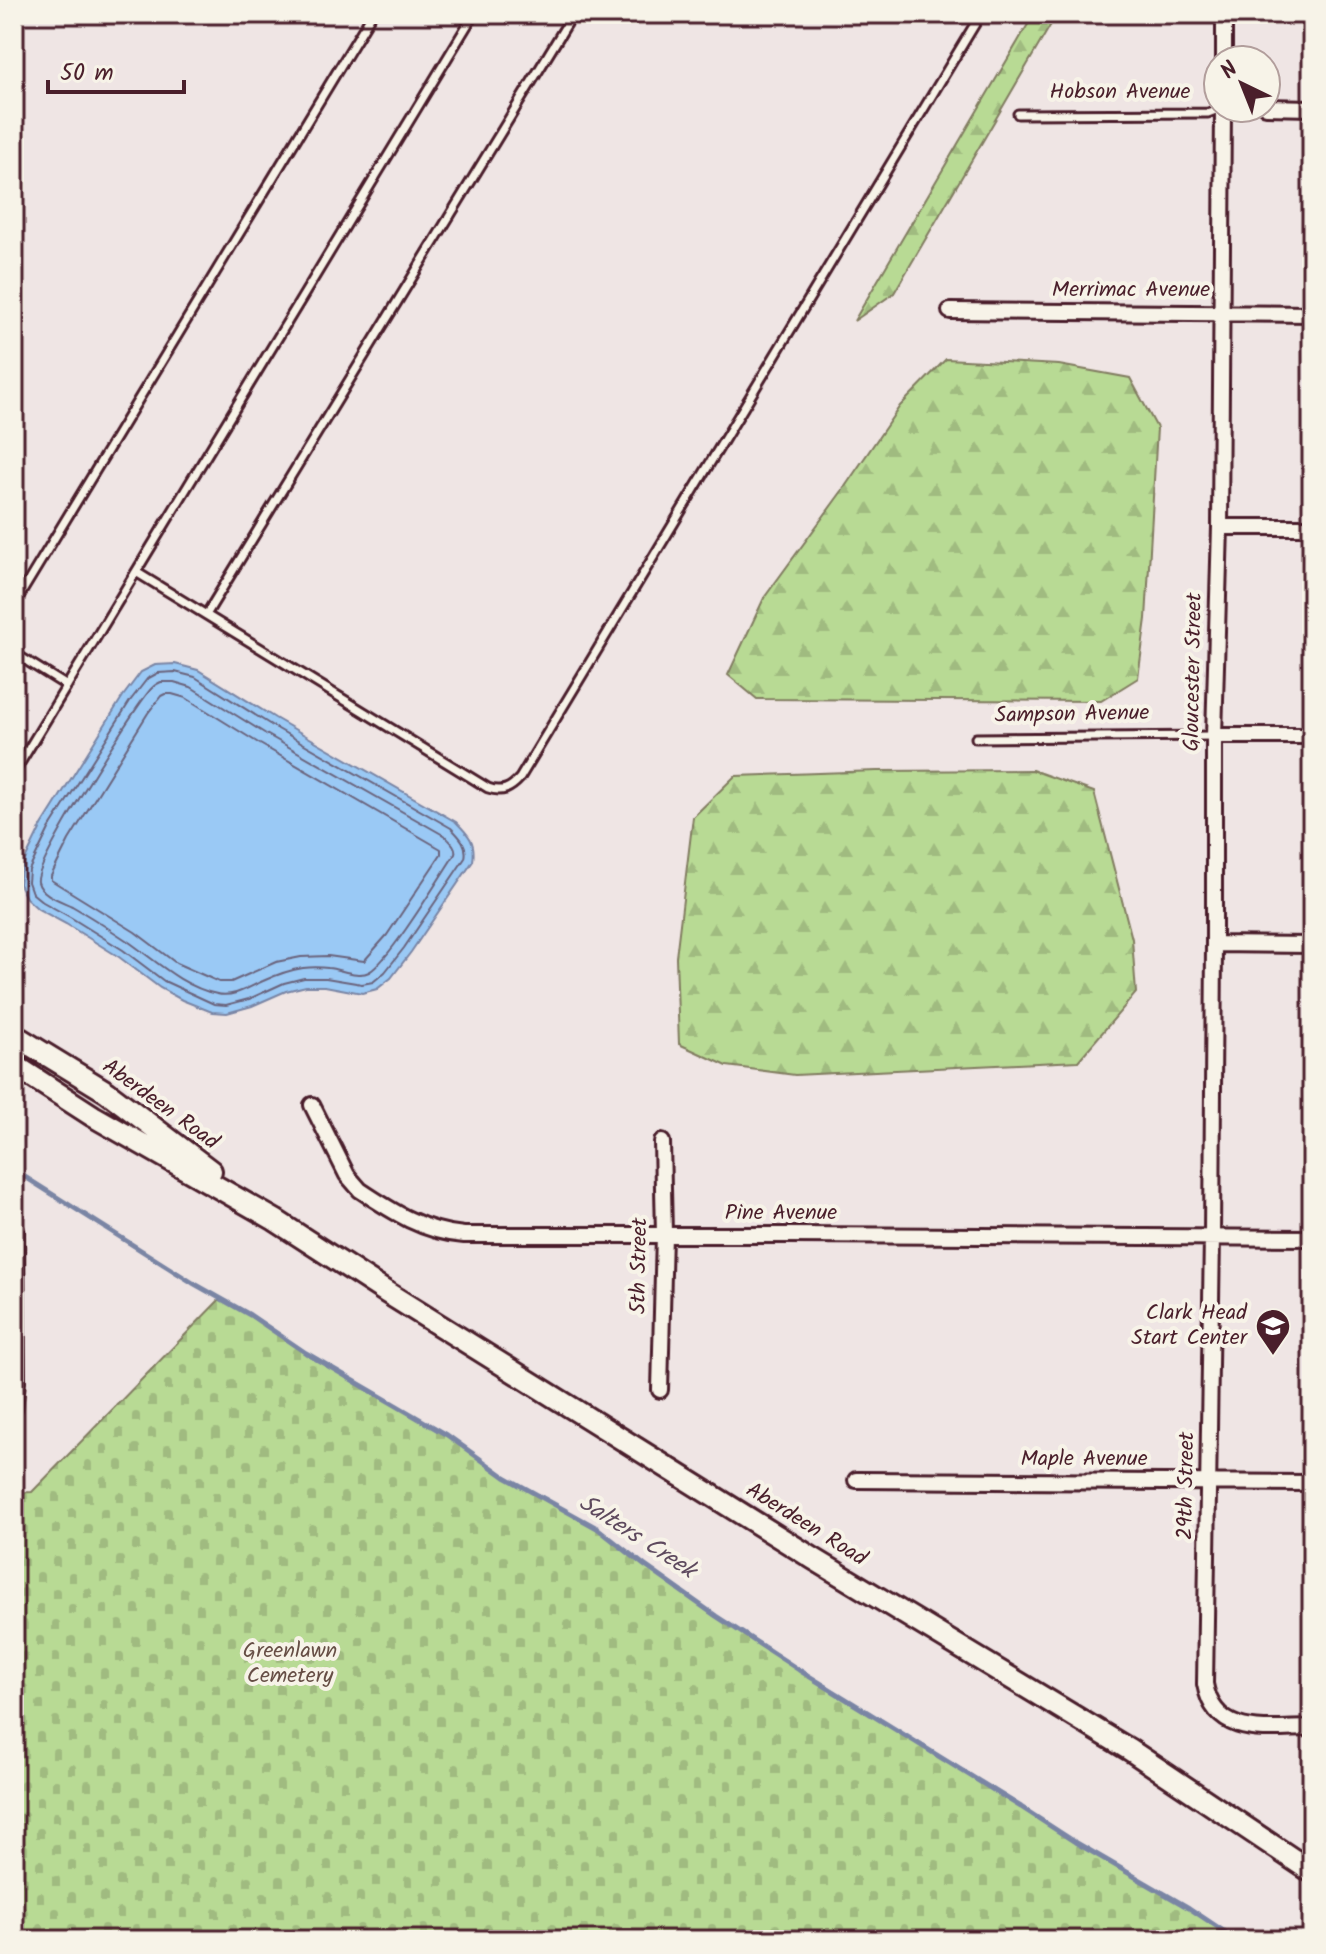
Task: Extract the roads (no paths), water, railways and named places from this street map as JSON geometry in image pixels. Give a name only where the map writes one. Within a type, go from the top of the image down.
[{"type":"main road","name":"Aberdeen Road","points":[[14,1035],[107,1092],[275,1220]]},
{"type":"main road","name":"Aberdeen Road","points":[[14,1065],[93,1116],[275,1220],[814,1559],[1130,1750],[1312,1872]]},
{"type":"street","points":[[1224,14],[1224,44]]},
{"type":"street","points":[[1282,107],[1312,108]]},
{"type":"street","name":"Gloucester Street","points":[[1212,1237],[1214,736],[1220,527],[1222,124]]},
{"type":"street","name":"Merrimac Avenue","points":[[950,311],[1312,314]]},
{"type":"street","points":[[1220,527],[1312,527]]},
{"type":"street","name":"Sampson Avenue","points":[[1214,736],[1312,736]]},
{"type":"street","points":[[1214,944],[1312,945]]},
{"type":"street","name":"Pine Avenue","points":[[312,1105],[353,1183],[391,1210],[447,1234],[1312,1238]]},
{"type":"street","name":"5th Street","points":[[660,1390],[664,1234],[662,1142]]},
{"type":"street","points":[[14,1409],[17,1382],[15,1230]]},
{"type":"street","name":"29th Street","points":[[1212,1237],[1207,1696],[1221,1716],[1246,1728],[1312,1728]]},
{"type":"street","name":"Maple Avenue","points":[[856,1480],[1312,1483]]},
{"type":"lane","points":[[14,605],[372,14]]},
{"type":"lane","points":[[14,773],[474,14]]},
{"type":"lane","points":[[206,615],[573,14]]},
{"type":"lane","points":[[136,572],[488,788],[504,791],[520,778],[981,14]]},
{"type":"lane","name":"Hobson Avenue","points":[[1018,114],[1202,113]]},
{"type":"lane","points":[[14,653],[67,686]]},
{"type":"lane","name":"Sampson Avenue","points":[[976,738],[1214,736]]},
{"type":"water","points":[[175,664],[198,670],[456,822],[470,839],[473,861],[411,952],[391,978],[377,989],[362,993],[306,986],[227,1013],[212,1012],[160,988],[119,957],[38,909],[26,898],[19,884],[21,868],[42,825],[123,696],[141,672],[155,665]]},
{"type":"waterway","name":"Salters Creek","points":[[14,1170],[193,1283],[250,1315],[306,1353],[447,1435],[505,1477],[597,1528],[716,1616],[799,1670],[1237,1940]]},
{"type":"place","name":"Clark Head Start Center","points":[[1273,1357]]},
{"type":"park label","name":"Greenlawn Cemetery","points":[[290,1664]]}]
